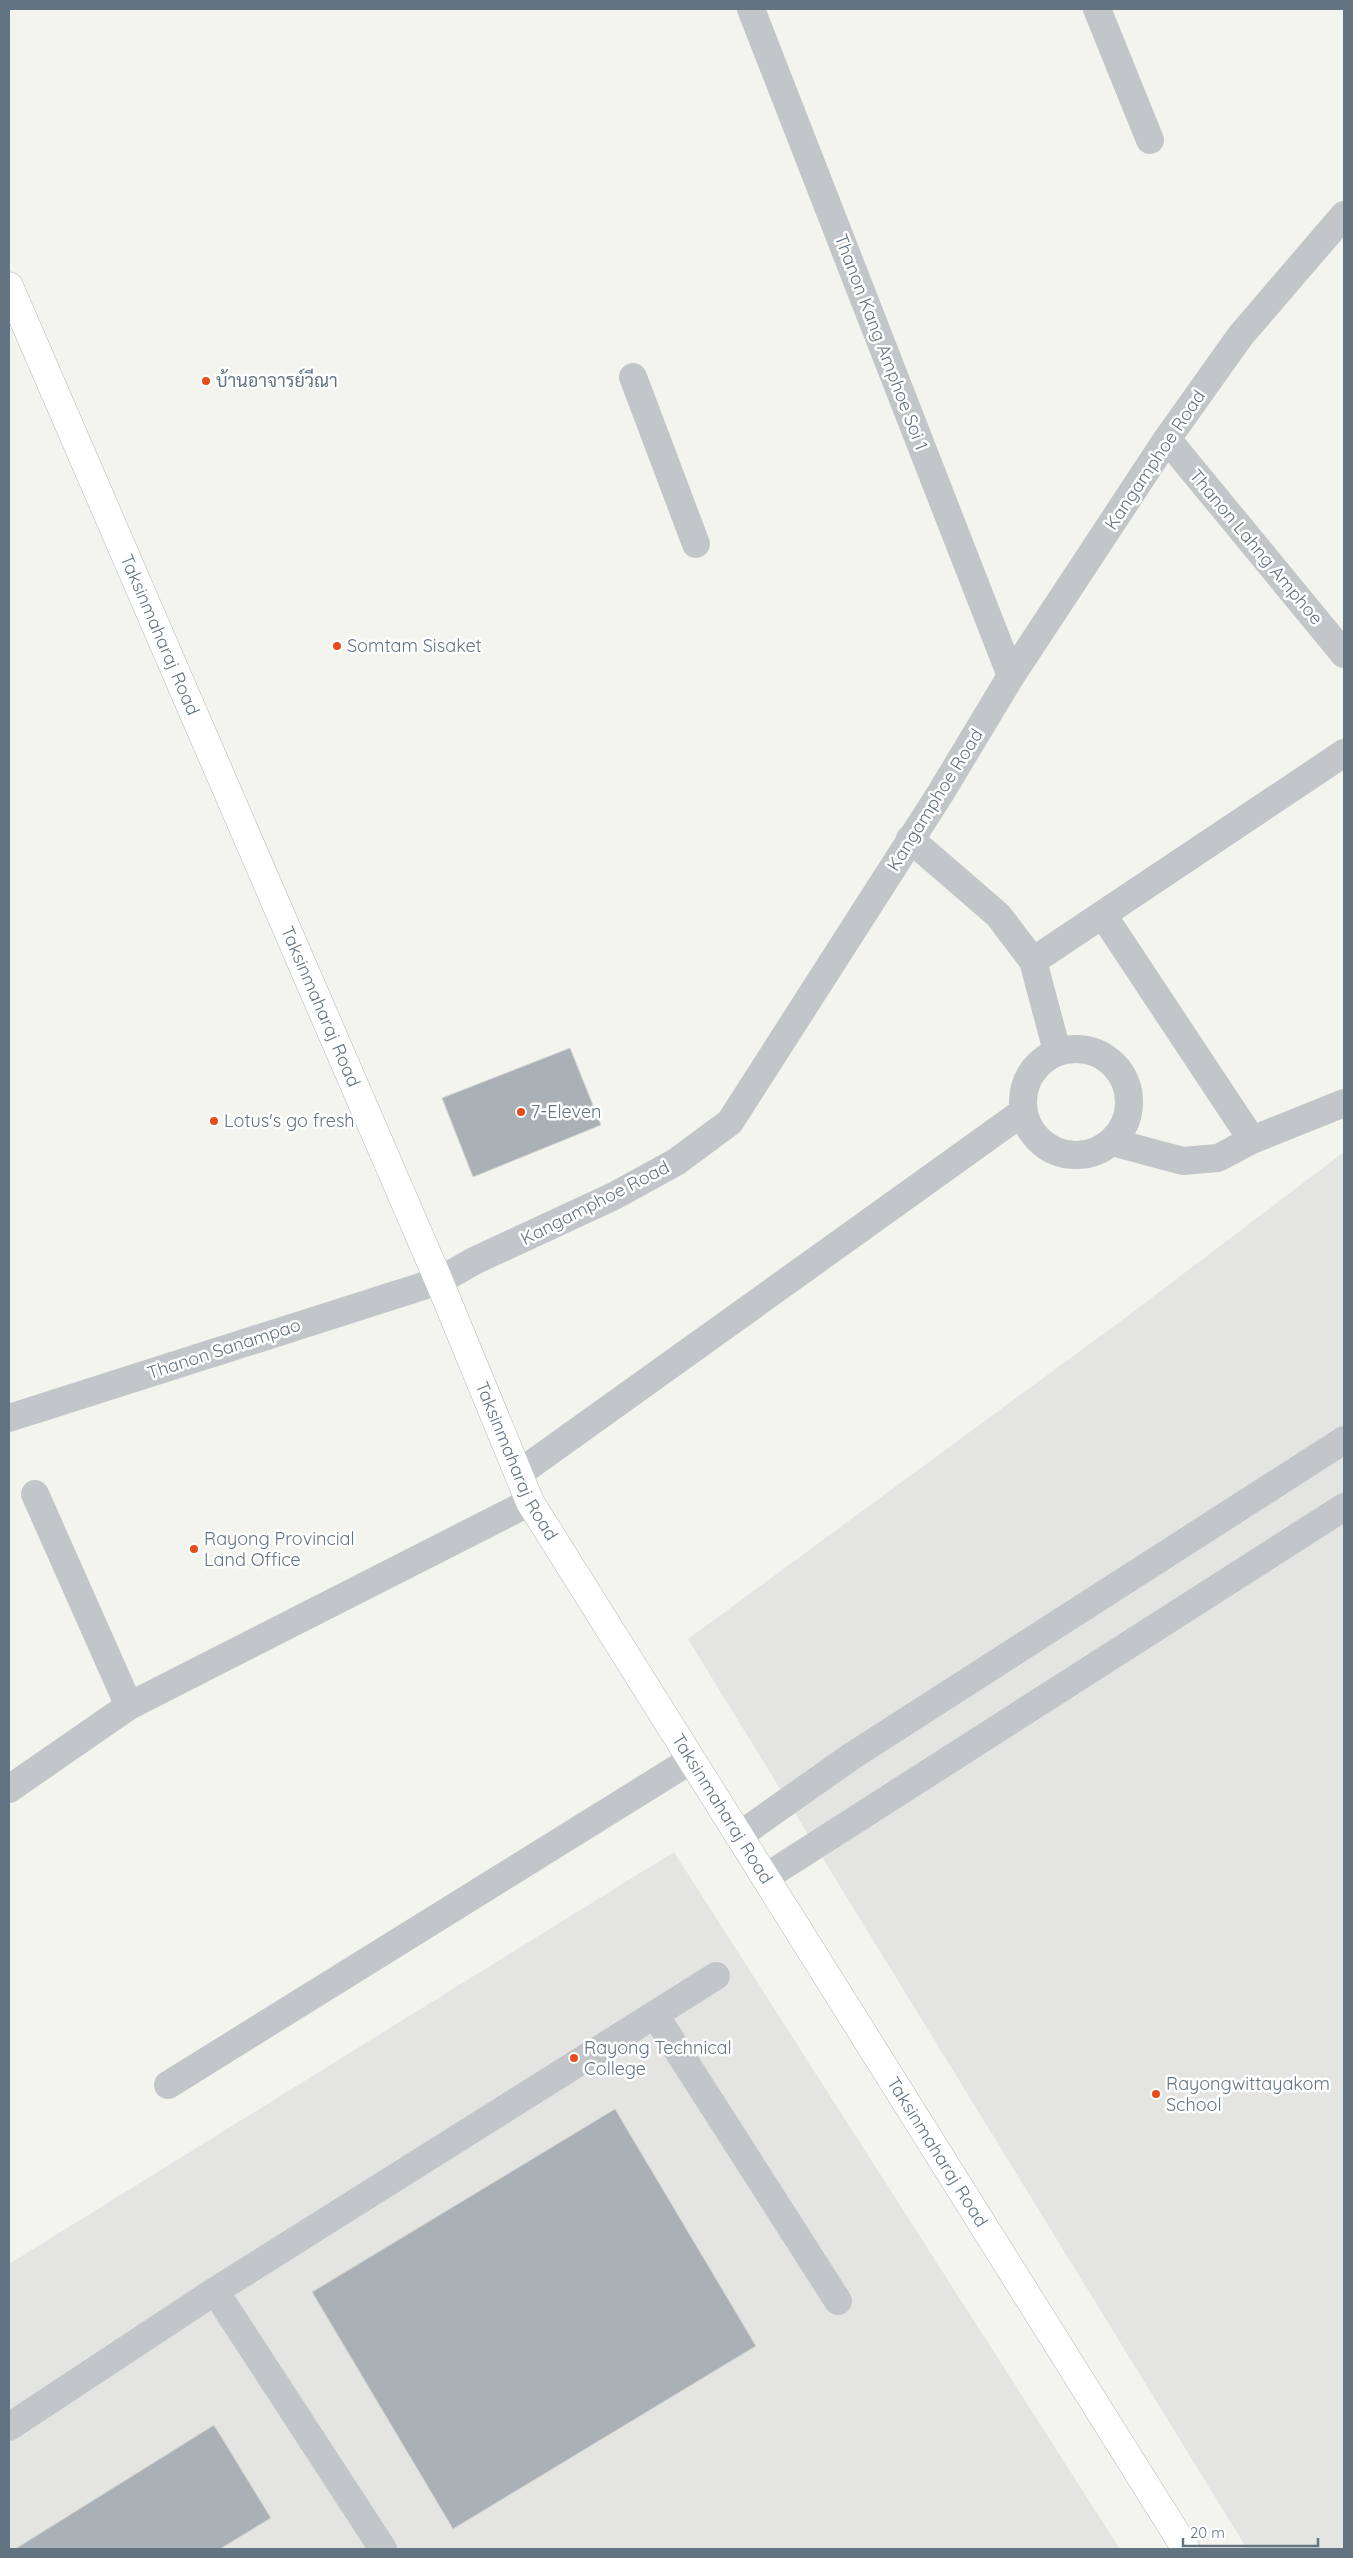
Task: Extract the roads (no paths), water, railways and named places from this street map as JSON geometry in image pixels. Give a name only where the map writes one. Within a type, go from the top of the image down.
[{"type":"street","name":"Thanon Kang Amphoe Soi 1","points":[[751,9],[1011,676]]},
{"type":"street","points":[[1096,9],[1150,140]]},
{"type":"street","name":"Kangamphoe Road","points":[[439,1281],[474,1261],[614,1196],[676,1162],[730,1122],[1011,676],[1167,439],[1241,335],[1344,215]]},
{"type":"street","name":"Taksinmaharaj Road","points":[[12,306],[439,1281],[530,1502],[1186,2549]]},
{"type":"street","points":[[633,377],[696,544]]},
{"type":"street","name":"Thanon Lahng Amphoe","points":[[1167,439],[1344,654]]},
{"type":"street","points":[[1033,961],[1344,753]]},
{"type":"street","points":[[910,839],[998,915],[1033,961],[1057,1052]]},
{"type":"street","points":[[1103,915],[1252,1140]]},
{"type":"street","points":[[1075,1048],[1094,1050],[1110,1059],[1122,1073],[1129,1091],[1129,1110],[1124,1127],[1112,1142],[1095,1152],[1077,1156],[1058,1153],[1043,1144],[1030,1130],[1023,1112],[1023,1094],[1029,1076],[1041,1061],[1057,1052],[1075,1048]]},
{"type":"street","points":[[1112,1142],[1183,1160],[1218,1158],[1252,1140],[1344,1103]]},
{"type":"street","points":[[518,1474],[1023,1112]]},
{"type":"street","name":"Thanon Sanampao","points":[[9,1418],[439,1281]]},
{"type":"street","points":[[740,1835],[852,1756],[1344,1440]]},
{"type":"street","points":[[35,1494],[129,1706]]},
{"type":"street","points":[[9,1789],[129,1706],[530,1502]]},
{"type":"street","points":[[766,1877],[1344,1506]]},
{"type":"street","points":[[168,2085],[691,1760]]},
{"type":"street","points":[[9,2427],[215,2291],[716,1976]]},
{"type":"street","points":[[655,2015],[838,2301]]},
{"type":"street","points":[[215,2291],[383,2549]]},
{"type":"place","name":"บ้านอาจารย์วีณา","points":[[206,381]]},
{"type":"place","name":"Somtam Sisaket","points":[[337,646]]},
{"type":"place","name":"7-Eleven","points":[[521,1112]]},
{"type":"place","name":"Lotus's go fresh","points":[[214,1121]]},
{"type":"place","name":"Rayong Provincial Land Office","points":[[194,1549]]},
{"type":"place","name":"Rayong Technical College","points":[[574,2058]]},
{"type":"place","name":"Rayongwittayakom School","points":[[1156,2094]]}]
